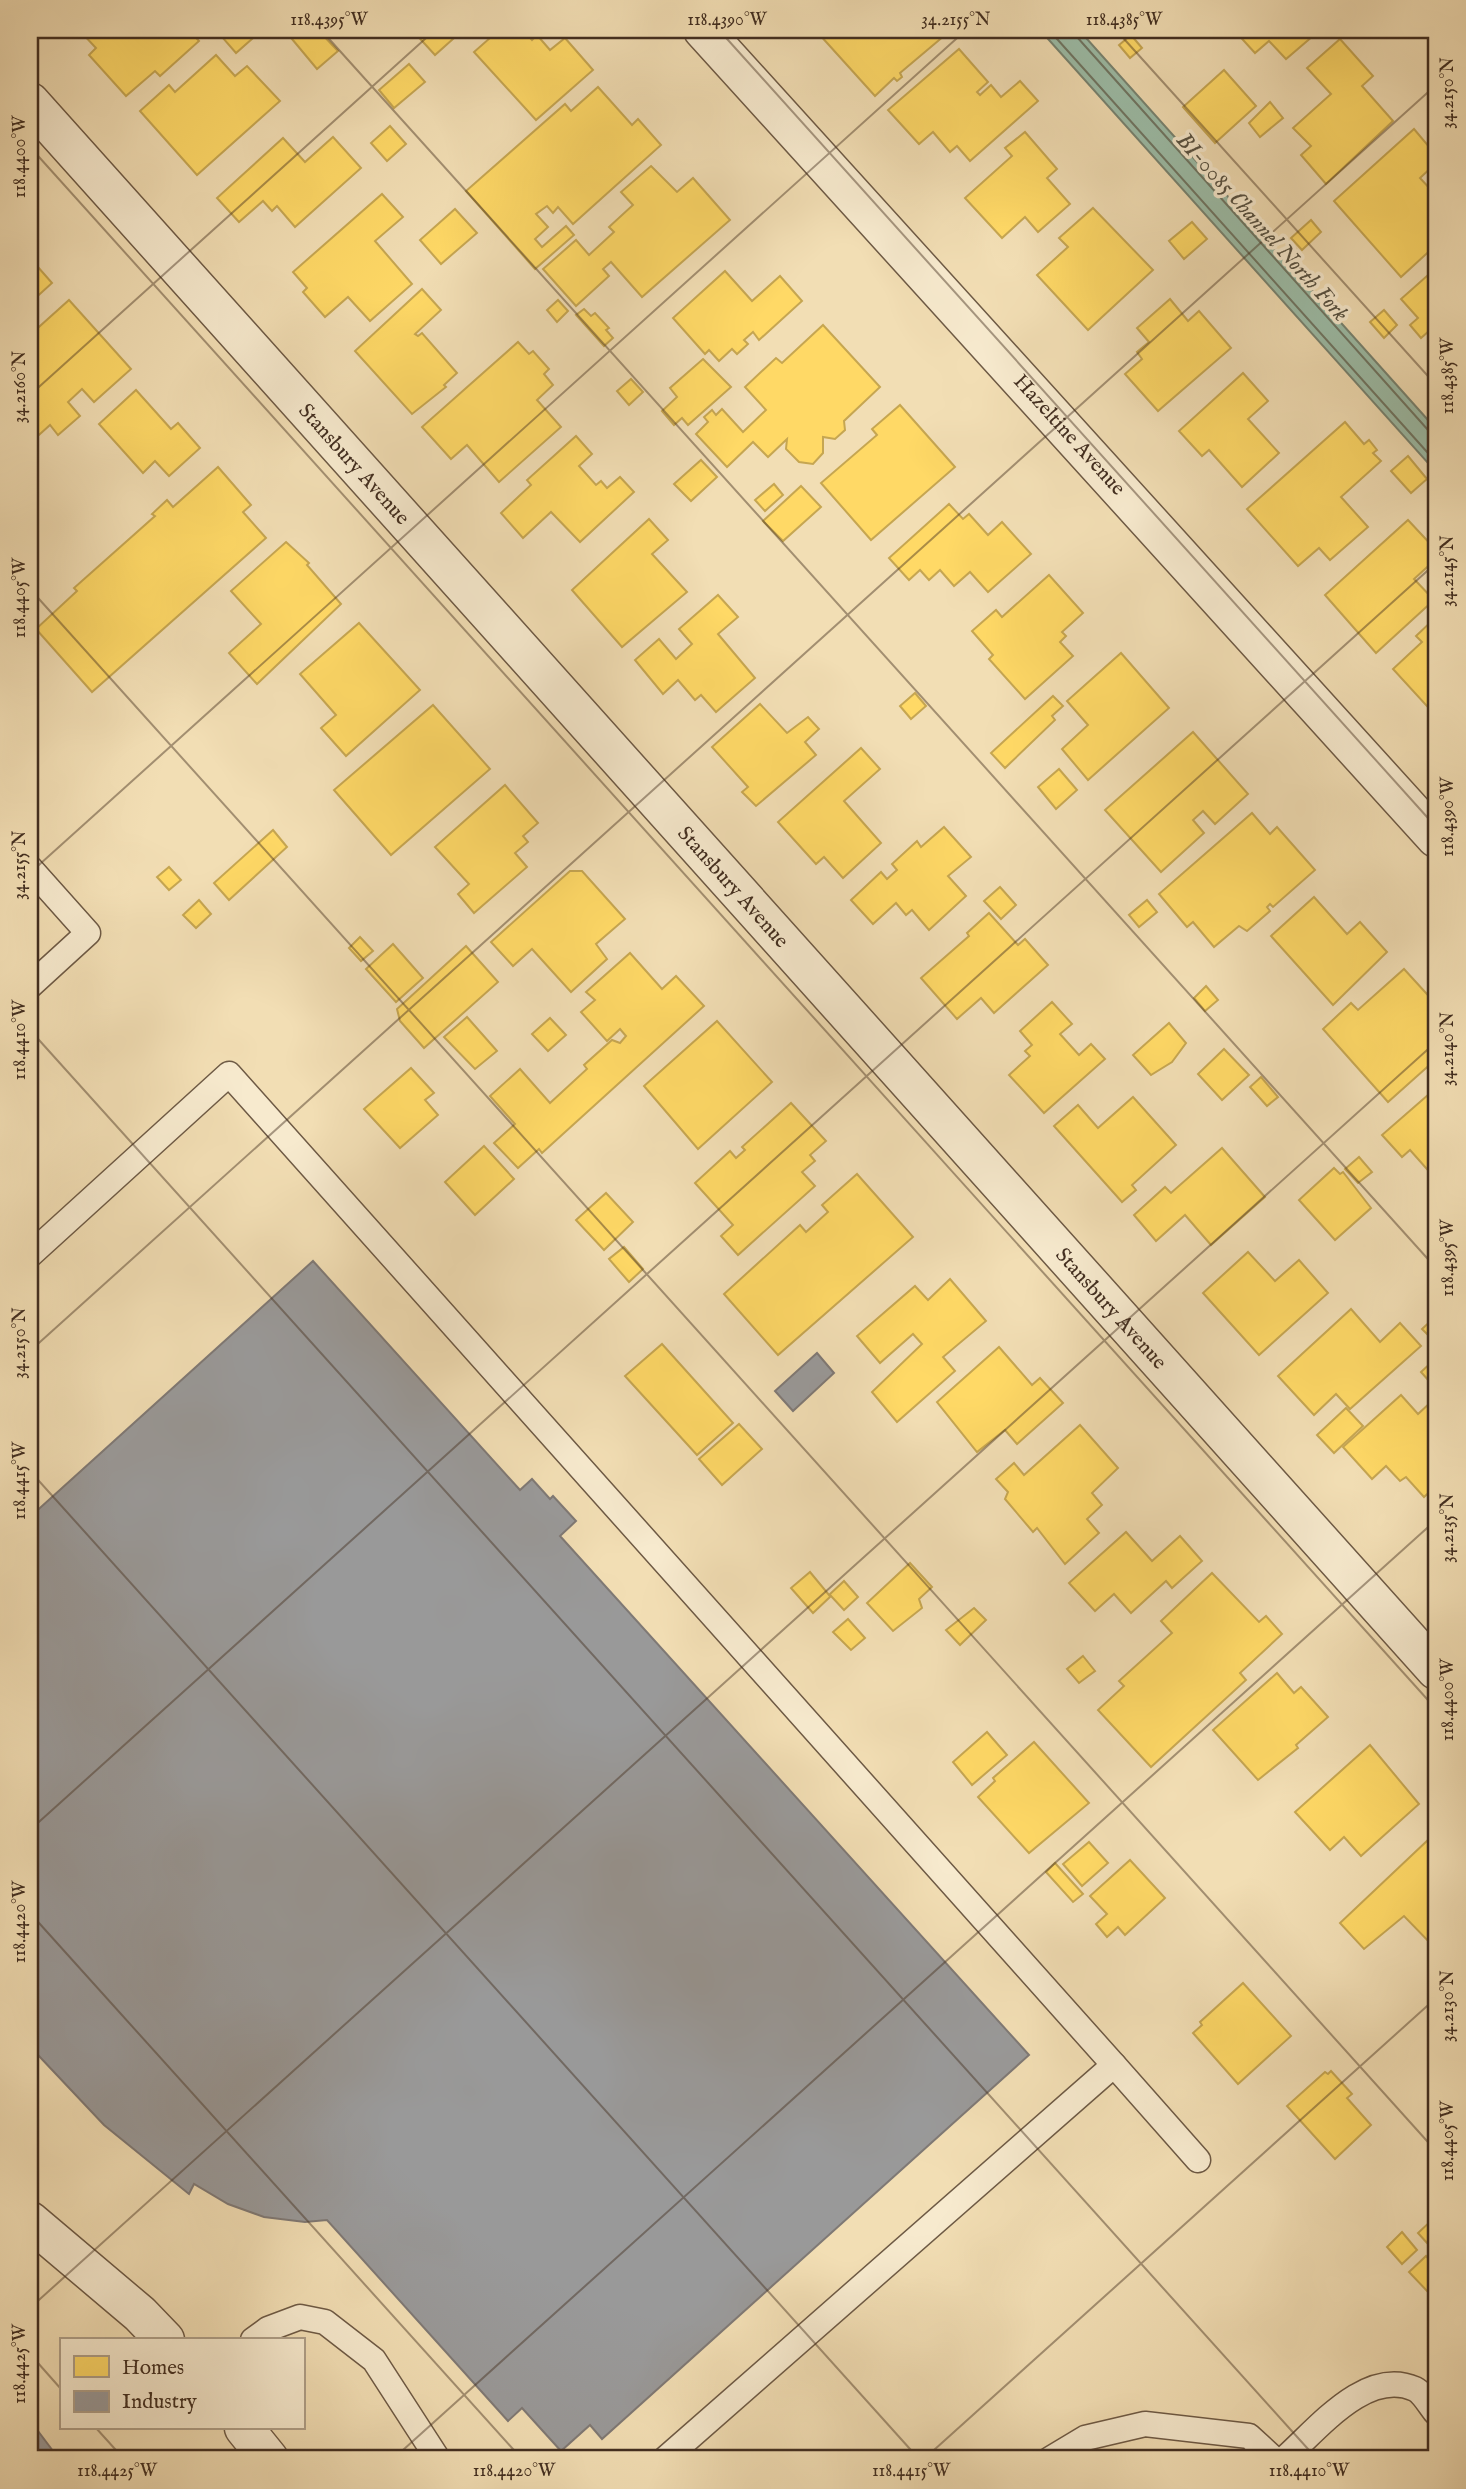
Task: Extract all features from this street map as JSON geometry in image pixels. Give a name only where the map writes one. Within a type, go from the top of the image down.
[{"type":"street","name":"Hazeltine Avenue","points":[[703,30],[1436,838]]},
{"type":"street","name":"Stansbury Avenue","points":[[30,102],[1436,1670]]},
{"type":"street","points":[[30,2221],[140,2314],[163,2338]]},
{"type":"street","points":[[246,2430],[269,2459]]},
{"type":"lane","points":[[30,868],[88,933],[30,986]]},
{"type":"lane","points":[[30,1255],[229,1074],[1198,2160]]},
{"type":"lane","points":[[665,2459],[1114,2065]]},
{"type":"lane","points":[[256,2338],[268,2329],[300,2317],[325,2322],[374,2360],[438,2459]]},
{"type":"lane","points":[[1284,2459],[1354,2398],[1389,2382],[1417,2390],[1436,2413]]},
{"type":"lane","points":[[1050,2459],[1085,2438],[1145,2424],[1249,2436],[1274,2459]]},
{"type":"water","points":[[1040,30],[1079,30],[1436,429],[1436,472]]},
{"type":"building: Homes","points":[[79,30],[189,30],[199,41],[160,76],[155,71],[126,96],[89,55],[96,48]]},
{"type":"building: Homes","points":[[231,30],[262,30],[236,53],[222,37]]},
{"type":"building: Homes","points":[[302,30],[318,30],[338,51],[317,69],[292,39]]},
{"type":"building: Homes","points":[[412,30],[463,30],[435,55]]},
{"type":"building: Homes","points":[[499,30],[523,30],[532,40],[537,35],[550,50],[565,38],[593,70],[536,120],[474,52]]},
{"type":"building: Homes","points":[[824,30],[951,30],[900,73],[902,77],[897,81],[894,78],[875,96],[819,34]]},
{"type":"building: Homes","points":[[1234,30],[1320,30],[1286,59],[1269,41],[1255,53]]},
{"type":"building: Homes","points":[[1131,35],[1142,48],[1130,58],[1119,45]]},
{"type":"building: Homes","points":[[1340,39],[1373,76],[1362,86],[1393,121],[1326,184],[1301,155],[1311,146],[1293,128],[1331,94],[1307,68]]},
{"type":"building: Homes","points":[[959,49],[988,82],[977,92],[980,95],[991,85],[1001,97],[1020,81],[1038,101],[970,161],[957,146],[950,152],[933,132],[919,144],[888,110]]},
{"type":"building: Homes","points":[[216,55],[235,76],[247,66],[280,101],[197,175],[140,111],[169,85],[175,92]]},
{"type":"building: Homes","points":[[409,64],[425,82],[394,108],[379,90]]},
{"type":"building: Homes","points":[[1224,70],[1256,106],[1215,143],[1183,107]]},
{"type":"building: Homes","points":[[598,87],[632,125],[638,119],[661,145],[573,224],[558,207],[553,213],[547,206],[536,214],[548,227],[535,239],[542,247],[566,226],[574,235],[535,269],[466,191],[565,104],[571,111]]},
{"type":"building: Homes","points":[[1270,102],[1283,118],[1260,137],[1249,123]]},
{"type":"building: Homes","points":[[390,126],[406,144],[387,161],[371,143]]},
{"type":"building: Homes","points":[[1414,129],[1436,155],[1436,163],[1420,178],[1432,191],[1436,187],[1436,245],[1401,277],[1334,201]]},
{"type":"building: Homes","points":[[1025,132],[1057,169],[1047,178],[1070,204],[1038,232],[1025,217],[1002,238],[965,198],[1012,156],[1005,148]]},
{"type":"building: Homes","points":[[333,137],[361,168],[295,227],[277,206],[272,211],[263,201],[239,222],[217,198],[283,138],[305,162]]},
{"type":"building: Homes","points":[[651,166],[677,192],[693,178],[730,220],[642,297],[611,262],[603,269],[609,276],[576,306],[543,269],[576,240],[589,255],[614,232],[609,227],[633,205],[621,192]]},
{"type":"building: Homes","points":[[382,194],[403,217],[375,241],[412,284],[370,321],[348,297],[325,317],[303,292],[307,288],[293,272]]},
{"type":"building: Homes","points":[[1093,208],[1153,270],[1088,330],[1037,275],[1068,247],[1059,238]]},
{"type":"building: Homes","points":[[455,209],[477,233],[441,264],[420,240]]},
{"type":"building: Homes","points":[[1311,220],[1321,232],[1302,250],[1291,238]]},
{"type":"building: Homes","points":[[1192,222],[1207,239],[1184,259],[1169,241]]},
{"type":"building: Homes","points":[[30,258],[52,283],[30,303]]},
{"type":"building: Homes","points":[[1436,268],[1436,339],[1429,331],[1421,338],[1410,325],[1418,318],[1401,299]]},
{"type":"building: Homes","points":[[725,271],[752,301],[780,276],[802,301],[759,340],[753,332],[744,340],[748,344],[737,354],[732,349],[719,361],[709,350],[705,354],[673,318]]},
{"type":"building: Homes","points":[[422,289],[441,310],[415,334],[418,336],[422,333],[457,373],[444,385],[446,387],[412,414],[355,351]]},
{"type":"building: Homes","points":[[1170,299],[1188,321],[1199,311],[1231,348],[1158,411],[1125,374],[1142,359],[1137,352],[1149,342],[1137,328]]},
{"type":"building: Homes","points":[[69,300],[131,369],[94,402],[82,389],[68,402],[80,416],[58,435],[50,425],[30,443],[30,335]]},
{"type":"building: Homes","points":[[558,300],[568,311],[557,322],[547,310]]},
{"type":"building: Homes","points":[[584,309],[591,316],[595,313],[609,328],[606,330],[613,338],[604,346],[576,315]]},
{"type":"building: Homes","points":[[1384,310],[1397,325],[1384,338],[1370,322]]},
{"type":"building: Homes","points":[[823,325],[880,387],[844,421],[845,430],[835,439],[823,437],[823,453],[813,464],[799,462],[786,449],[787,439],[768,457],[753,442],[727,467],[696,434],[708,422],[704,417],[712,410],[716,415],[722,409],[743,432],[766,410],[745,387],[776,358],[782,363]]},
{"type":"building: Homes","points":[[518,342],[529,354],[533,351],[549,369],[544,374],[553,385],[537,400],[561,427],[499,482],[467,445],[451,459],[422,427]]},
{"type":"building: Homes","points":[[703,359],[731,387],[688,425],[682,418],[674,425],[662,411],[677,397],[670,388]]},
{"type":"building: Homes","points":[[1243,373],[1268,401],[1248,419],[1279,453],[1242,487],[1209,450],[1202,456],[1179,431]]},
{"type":"building: Homes","points":[[631,379],[643,392],[629,405],[617,391]]},
{"type":"building: Homes","points":[[136,390],[171,429],[178,423],[200,448],[169,476],[155,461],[143,473],[99,424]]},
{"type":"building: Homes","points":[[900,405],[955,467],[871,540],[821,483],[877,435],[872,429]]},
{"type":"building: Homes","points":[[1345,422],[1364,444],[1369,440],[1377,450],[1373,453],[1381,461],[1341,497],[1368,527],[1330,560],[1319,548],[1298,566],[1247,509]]},
{"type":"building: Homes","points":[[576,436],[592,454],[579,466],[596,485],[601,481],[607,488],[620,477],[634,492],[580,542],[551,512],[523,538],[501,513],[531,485],[527,480]]},
{"type":"building: Homes","points":[[1408,456],[1427,479],[1411,493],[1391,471]]},
{"type":"building: Homes","points":[[701,460],[717,477],[691,501],[674,484]]},
{"type":"building: Homes","points":[[218,467],[251,505],[243,512],[266,538],[92,692],[36,629],[77,591],[74,588],[155,516],[152,514],[167,500],[173,507]]},
{"type":"building: Homes","points":[[774,484],[783,495],[765,511],[755,500]]},
{"type":"building: Homes","points":[[801,486],[821,507],[783,541],[763,521]]},
{"type":"building: Homes","points":[[949,504],[963,519],[969,514],[988,535],[1002,522],[1031,554],[988,592],[970,572],[954,586],[940,570],[929,580],[920,570],[909,580],[889,558]]},
{"type":"building: Homes","points":[[649,519],[668,540],[652,554],[687,592],[622,647],[572,590]]},
{"type":"building: Homes","points":[[1408,520],[1436,550],[1436,559],[1414,579],[1434,600],[1376,653],[1325,595]]},
{"type":"building: Homes","points":[[286,542],[309,563],[307,565],[341,604],[257,684],[229,653],[261,624],[231,591]]},
{"type":"building: Homes","points":[[1049,575],[1083,613],[1062,632],[1066,636],[1060,642],[1073,656],[1025,699],[989,659],[993,655],[972,631],[996,610],[1002,617]]},
{"type":"building: Homes","points":[[718,595],[738,617],[718,634],[755,678],[716,712],[701,695],[695,700],[678,680],[663,694],[635,660],[659,639],[676,659],[692,644],[679,629]]},
{"type":"building: Homes","points":[[1436,617],[1436,716],[1393,669],[1422,642],[1416,636]]},
{"type":"building: Homes","points":[[359,623],[420,690],[346,756],[321,728],[336,715],[300,674]]},
{"type":"building: Homes","points":[[1121,653],[1169,708],[1088,780],[1062,749],[1088,725],[1067,701]]},
{"type":"building: Homes","points":[[915,693],[926,706],[911,719],[900,706]]},
{"type":"building: Homes","points":[[1053,696],[1063,706],[1052,716],[1055,720],[1005,768],[991,753]]},
{"type":"building: Homes","points":[[760,704],[787,733],[808,717],[819,729],[805,742],[816,755],[756,806],[742,792],[748,787],[712,747]]},
{"type":"building: Homes","points":[[433,705],[490,769],[391,855],[334,790]]},
{"type":"building: Homes","points":[[1193,732],[1248,794],[1215,824],[1203,811],[1193,820],[1204,833],[1161,872],[1105,810]]},
{"type":"building: Homes","points":[[861,748],[880,769],[844,801],[881,843],[843,878],[824,857],[816,864],[778,822]]},
{"type":"building: Homes","points":[[1059,769],[1077,790],[1056,809],[1038,787]]},
{"type":"building: Homes","points":[[505,785],[538,823],[523,836],[528,842],[515,853],[527,867],[474,913],[458,894],[469,884],[435,847]]},
{"type":"building: Homes","points":[[1252,813],[1270,834],[1277,827],[1315,870],[1273,907],[1270,904],[1267,907],[1270,911],[1247,931],[1239,926],[1214,947],[1193,922],[1187,927],[1159,894]]},
{"type":"building: Homes","points":[[944,827],[971,857],[948,876],[966,896],[929,930],[912,910],[906,915],[896,903],[873,924],[851,900],[881,872],[887,879],[897,870],[892,864],[917,841],[921,847]]},
{"type":"building: Homes","points":[[273,830],[287,847],[229,900],[214,883]]},
{"type":"building: Homes","points":[[169,867],[181,880],[169,890],[157,877]]},
{"type":"building: Homes","points":[[570,871],[582,871],[625,919],[596,944],[607,959],[571,992],[532,949],[513,966],[491,942]]},
{"type":"building: Homes","points":[[1000,887],[1016,905],[1001,919],[984,901]]},
{"type":"building: Homes","points":[[1314,897],[1347,934],[1360,922],[1387,952],[1333,1005],[1271,936]]},
{"type":"building: Homes","points":[[199,900],[211,914],[196,928],[183,915]]},
{"type":"building: Homes","points":[[1147,900],[1157,912],[1139,927],[1129,915]]},
{"type":"building: Homes","points":[[989,913],[1018,945],[1025,939],[1048,965],[994,1013],[981,998],[957,1019],[921,978],[969,936],[967,933]]},
{"type":"building: Homes","points":[[360,937],[373,951],[361,961],[349,948]]},
{"type":"building: Homes","points":[[393,944],[423,978],[396,1002],[366,969]]},
{"type":"building: Homes","points":[[466,946],[498,982],[424,1048],[400,1021],[397,1009]]},
{"type":"building: Homes","points":[[630,953],[662,989],[676,976],[704,1006],[542,1153],[539,1149],[518,1168],[494,1143],[515,1124],[490,1096],[520,1069],[550,1103],[587,1069],[584,1065],[612,1040],[620,1043],[626,1036],[620,1029],[607,1041],[581,1012],[595,1000],[586,992]]},
{"type":"building: Homes","points":[[1404,969],[1436,1004],[1436,1055],[1432,1059],[1434,1061],[1388,1102],[1323,1029],[1351,1003],[1358,1010]]},
{"type":"building: Homes","points":[[1206,986],[1218,1000],[1205,1011],[1194,998]]},
{"type":"building: Homes","points":[[1052,1002],[1072,1024],[1060,1034],[1079,1055],[1091,1044],[1105,1059],[1044,1113],[1009,1075],[1030,1056],[1025,1051],[1032,1045],[1020,1031]]},
{"type":"building: Homes","points":[[467,1017],[497,1051],[475,1069],[444,1037]]},
{"type":"building: Homes","points":[[550,1018],[566,1035],[548,1051],[532,1034]]},
{"type":"building: Homes","points":[[717,1021],[772,1082],[698,1149],[644,1086]]},
{"type":"building: Homes","points":[[1169,1023],[1186,1043],[1172,1062],[1151,1075],[1133,1055]]},
{"type":"building: Homes","points":[[1224,1049],[1249,1075],[1222,1100],[1198,1074]]},
{"type":"building: Homes","points":[[411,1068],[434,1093],[425,1100],[438,1115],[400,1148],[364,1109]]},
{"type":"building: Homes","points":[[1261,1077],[1278,1097],[1267,1106],[1250,1087]]},
{"type":"building: Homes","points":[[1436,1088],[1434,1177],[1410,1150],[1402,1157],[1382,1135]]},
{"type":"building: Homes","points":[[1133,1097],[1176,1145],[1132,1185],[1136,1190],[1122,1202],[1054,1126],[1078,1105],[1098,1128]]},
{"type":"building: Homes","points":[[791,1103],[826,1141],[810,1155],[815,1161],[802,1172],[815,1186],[738,1255],[721,1236],[733,1225],[695,1183],[730,1151],[736,1158],[745,1150],[742,1147]]},
{"type":"building: Homes","points":[[484,1146],[514,1179],[475,1215],[445,1182]]},
{"type":"building: Homes","points":[[1222,1148],[1265,1197],[1211,1245],[1185,1215],[1156,1241],[1134,1215],[1165,1187],[1171,1193]]},
{"type":"building: Homes","points":[[1359,1157],[1372,1172],[1358,1183],[1345,1169]]},
{"type":"building: Homes","points":[[1334,1168],[1340,1174],[1343,1172],[1371,1208],[1335,1240],[1299,1200]]},
{"type":"building: Homes","points":[[857,1174],[913,1237],[778,1355],[724,1294],[800,1225],[806,1232],[828,1212],[822,1205]]},
{"type":"building: Homes","points":[[606,1193],[633,1222],[604,1250],[576,1220]]},
{"type":"building: Homes","points":[[624,1247],[643,1269],[629,1282],[609,1259]]},
{"type":"building: Homes","points":[[1248,1252],[1275,1281],[1299,1260],[1328,1293],[1259,1355],[1203,1293]]},
{"type":"building: Homes","points":[[950,1279],[986,1321],[943,1357],[955,1371],[897,1422],[872,1392],[922,1344],[913,1334],[880,1363],[857,1336],[915,1286],[928,1300]]},
{"type":"building: Homes","points":[[1351,1309],[1380,1342],[1400,1323],[1421,1346],[1350,1409],[1336,1394],[1314,1415],[1278,1376]]},
{"type":"building: Homes","points":[[1436,1316],[1436,1343],[1422,1329]]},
{"type":"building: Homes","points":[[662,1344],[733,1423],[697,1455],[625,1376]]},
{"type":"building: Homes","points":[[999,1347],[1032,1385],[1040,1378],[1063,1403],[1017,1444],[1005,1430],[977,1452],[937,1402]]},
{"type":"building: Homes","points":[[1436,1358],[1436,1377],[1430,1382],[1421,1372]]},
{"type":"building: Homes","points":[[1401,1395],[1418,1414],[1430,1403],[1436,1409],[1436,1486],[1424,1497],[1406,1477],[1400,1481],[1386,1466],[1372,1479],[1343,1447]]},
{"type":"building: Homes","points":[[1346,1408],[1363,1426],[1334,1453],[1317,1435]]},
{"type":"building: Homes","points":[[739,1424],[762,1449],[722,1485],[699,1459]]},
{"type":"building: Homes","points":[[1080,1425],[1118,1468],[1092,1493],[1102,1505],[1087,1519],[1099,1533],[1065,1564],[1037,1528],[1033,1532],[1005,1499],[1008,1492],[996,1479],[1014,1463],[1024,1475]]},
{"type":"building: Homes","points":[[1126,1532],[1152,1561],[1180,1536],[1202,1561],[1172,1588],[1166,1581],[1131,1613],[1114,1594],[1095,1611],[1069,1583]]},
{"type":"building: Homes","points":[[910,1563],[932,1587],[919,1599],[922,1608],[893,1631],[867,1603]]},
{"type":"building: Homes","points":[[810,1572],[829,1595],[844,1581],[858,1597],[844,1610],[831,1596],[813,1613],[791,1588]]},
{"type":"building: Homes","points":[[1212,1573],[1259,1622],[1266,1616],[1282,1634],[1240,1673],[1246,1680],[1151,1767],[1098,1710],[1124,1686],[1119,1681],[1172,1633],[1161,1621]]},
{"type":"building: Homes","points":[[974,1608],[986,1620],[960,1645],[946,1630]]},
{"type":"building: Homes","points":[[848,1619],[865,1638],[851,1650],[833,1632]]},
{"type":"building: Homes","points":[[1083,1656],[1095,1671],[1079,1683],[1067,1669]]},
{"type":"building: Homes","points":[[1277,1673],[1294,1693],[1301,1687],[1328,1717],[1296,1745],[1298,1748],[1258,1780],[1213,1730]]},
{"type":"building: Homes","points":[[987,1732],[1007,1755],[972,1785],[953,1762]]},
{"type":"building: Homes","points":[[1034,1742],[1089,1803],[1029,1853],[978,1797],[995,1781],[993,1778]]},
{"type":"building: Homes","points":[[1370,1745],[1419,1804],[1361,1856],[1344,1837],[1330,1850],[1295,1812]]},
{"type":"building: Homes","points":[[1429,1839],[1436,1847],[1436,1949],[1404,1916],[1364,1949],[1340,1923]]},
{"type":"building: Homes","points":[[1089,1842],[1108,1863],[1082,1886],[1063,1864]]},
{"type":"building: Homes","points":[[1130,1860],[1165,1898],[1125,1935],[1118,1927],[1107,1937],[1096,1924],[1107,1914],[1090,1896]]},
{"type":"building: Homes","points":[[1055,1863],[1083,1894],[1073,1902],[1046,1872]]},
{"type":"building: Homes","points":[[1243,1983],[1291,2036],[1238,2084],[1193,2033],[1202,2025],[1200,2022]]},
{"type":"building: Homes","points":[[1331,2071],[1352,2094],[1347,2098],[1371,2125],[1335,2159],[1287,2106],[1325,2072],[1328,2074]]},
{"type":"building: Homes","points":[[1433,2219],[1436,2237],[1428,2244],[1418,2233]]},
{"type":"building: Homes","points":[[1402,2232],[1417,2250],[1402,2264],[1387,2247]]},
{"type":"building: Homes","points":[[1426,2256],[1436,2267],[1436,2286],[1429,2293],[1409,2272]]},
{"type":"building: Industry","points":[[313,1261],[520,1490],[532,1479],[550,1499],[553,1496],[576,1521],[560,1536],[1029,2055],[602,2439],[590,2425],[561,2451],[522,2408],[508,2421],[327,2220],[305,2222],[264,2217],[228,2204],[194,2184],[189,2194],[104,2125],[38,2055],[30,2062],[30,1517]]},
{"type":"building: Industry","points":[[817,1353],[834,1373],[793,1411],[775,1391]]},
{"type":"building: Industry","points":[[30,2420],[32,2423],[59,2459],[30,2459]]},
{"type":"water label","name":"BI-0085 Channel North Fork","points":[[1263,226]]}]
